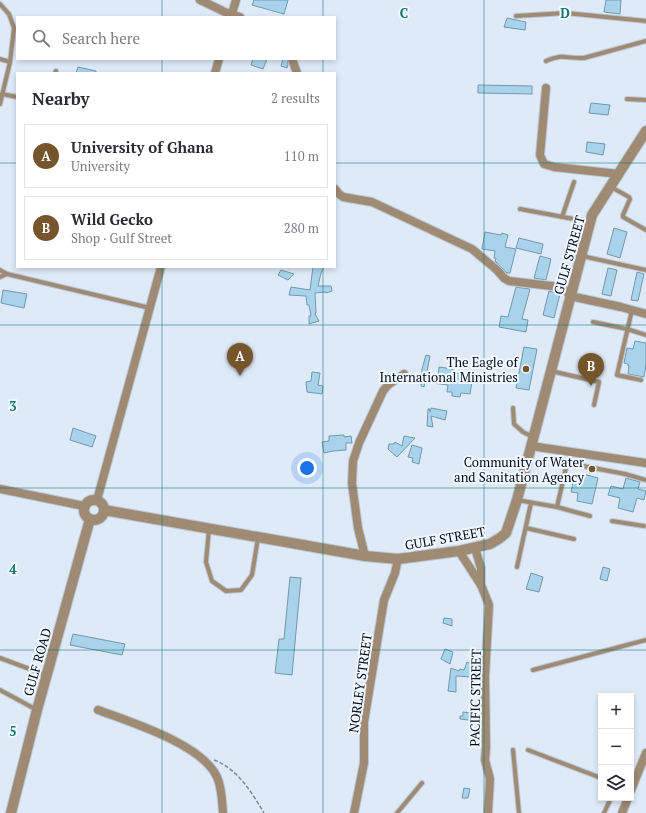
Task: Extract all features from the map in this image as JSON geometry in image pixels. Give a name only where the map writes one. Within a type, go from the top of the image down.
[{"type":"street","points":[[200,0],[231,16],[236,0]]},
{"type":"street","points":[[215,72],[219,60]]},
{"type":"street","points":[[292,60],[297,72]]},
{"type":"street","points":[[546,88],[540,155],[544,164],[554,167],[619,174]]},
{"type":"street","name":"GULF STREET","points":[[104,510],[365,556],[398,559],[475,548],[490,544],[500,538],[506,533],[517,500],[592,215],[646,131]]},
{"type":"street","points":[[336,190],[344,197],[372,202],[472,249],[509,281],[560,288],[566,291],[570,296],[646,314]]},
{"type":"street","points":[[97,500],[161,268]]},
{"type":"street","points":[[365,556],[358,528],[352,483],[353,461],[359,443],[383,391],[388,385],[404,374]]},
{"type":"street","points":[[532,442],[646,463]]},
{"type":"street","points":[[0,490],[84,506]]},
{"type":"street","points":[[91,500],[97,500],[102,504],[104,510],[102,516],[93,520],[90,519],[84,512],[84,506],[91,500]]},
{"type":"street","name":"GULF ROAD","points":[[11,813],[37,710],[90,519]]},
{"type":"street","name":"PACIFIC STREET","points":[[475,548],[481,568],[481,584]]},
{"type":"street","name":"PACIFIC STREET","points":[[459,551],[481,584],[489,605],[485,676],[485,760],[490,779],[488,813]]},
{"type":"street","name":"NORLEY STREET","points":[[354,813],[364,762],[364,722],[384,600],[395,573],[398,559]]},
{"type":"street","points":[[98,710],[167,737],[202,758],[216,776],[221,789],[223,813]]},
{"type":"street","points":[[634,780],[646,753]]},
{"type":"street","points":[[622,813],[627,801]]},
{"type":"lane","points":[[0,4],[9,14],[14,28],[10,62],[0,104]]},
{"type":"lane","points":[[516,16],[566,13],[646,21]]},
{"type":"lane","points":[[546,61],[560,56],[584,58],[646,41]]},
{"type":"lane","points":[[0,59],[10,62]]},
{"type":"lane","points":[[2,94],[16,97]]},
{"type":"lane","points":[[627,99],[646,100]]},
{"type":"lane","points":[[562,217],[574,182]]},
{"type":"lane","points":[[611,186],[630,199],[623,217],[646,230]]},
{"type":"lane","points":[[520,209],[590,222]]},
{"type":"lane","points":[[581,256],[646,270]]},
{"type":"lane","points":[[0,270],[7,274],[150,308]]},
{"type":"lane","points":[[0,277],[7,274]]},
{"type":"lane","points":[[632,310],[617,374],[641,380]]},
{"type":"lane","points":[[593,322],[627,329],[646,335]]},
{"type":"lane","points":[[551,371],[599,382],[594,405]]},
{"type":"lane","points":[[513,408],[514,424],[532,442]]},
{"type":"lane","points":[[557,507],[567,463],[625,474],[646,480]]},
{"type":"lane","points":[[517,500],[557,507],[590,516]]},
{"type":"lane","points":[[517,567],[531,503]]},
{"type":"lane","points":[[612,521],[644,526]]},
{"type":"lane","points":[[526,528],[574,539]]},
{"type":"lane","points":[[209,529],[206,562],[212,581],[226,591],[241,590],[252,575],[258,537]]},
{"type":"lane","points":[[533,670],[646,640]]},
{"type":"lane","points":[[0,658],[47,676]]},
{"type":"lane","points":[[0,690],[37,710]]},
{"type":"lane","points":[[513,750],[519,813]]},
{"type":"lane","points":[[528,750],[598,777]]},
{"type":"lane","points":[[397,813],[422,783]]},
{"type":"lane","points":[[604,813],[610,801]]},
{"type":"path","points":[[202,758],[216,760],[227,766],[252,793],[264,813]]},
{"type":"building","points":[[254,0],[288,0],[284,14],[252,5]]},
{"type":"building","points":[[606,0],[621,0],[620,14],[604,12]]},
{"type":"building","points":[[507,18],[526,22],[525,30],[504,27]]},
{"type":"building","points":[[253,60],[267,60],[263,69],[251,65]]},
{"type":"building","points":[[283,60],[287,60],[287,68],[281,66]]},
{"type":"building","points":[[78,67],[96,71],[96,72],[76,72]]},
{"type":"building","points":[[478,85],[532,86],[532,94],[478,93]]},
{"type":"building","points":[[591,103],[610,105],[608,115],[589,113]]},
{"type":"building","points":[[587,142],[605,144],[603,155],[586,152]]},
{"type":"building","points":[[614,228],[627,232],[620,258],[607,254]]},
{"type":"building","points":[[485,232],[501,235],[502,233],[508,235],[505,247],[516,249],[510,273],[507,273],[495,261],[495,251],[482,249]]},
{"type":"building","points":[[519,238],[543,244],[541,254],[516,248]]},
{"type":"building","points":[[540,256],[551,259],[546,280],[534,278]]},
{"type":"building","points":[[313,268],[324,268],[318,286],[331,286],[332,291],[326,293],[315,293],[315,314],[319,321],[309,324],[309,316],[311,316],[309,305],[307,305],[306,296],[289,295],[291,287],[310,290]]},
{"type":"building","points":[[608,268],[617,270],[611,296],[602,294]]},
{"type":"building","points":[[281,270],[294,274],[288,280],[278,275]]},
{"type":"building","points":[[637,272],[644,274],[638,301],[631,300]]},
{"type":"building","points":[[516,287],[530,289],[522,319],[528,320],[526,332],[499,327],[501,316],[508,317]]},
{"type":"building","points":[[3,290],[27,294],[24,308],[1,303]]},
{"type":"building","points":[[549,291],[560,294],[554,318],[543,315]]},
{"type":"building","points":[[635,341],[646,343],[646,364],[644,377],[628,374],[629,366],[628,364],[624,363],[627,348],[633,349]]},
{"type":"building","points":[[524,347],[537,349],[529,390],[516,388]]},
{"type":"building","points":[[426,355],[430,356],[424,387],[421,386],[422,369]]},
{"type":"building","points":[[439,367],[453,369],[453,373],[469,374],[468,380],[472,381],[470,394],[461,393],[460,397],[452,396],[452,392],[447,392],[448,385],[433,383],[434,376],[438,377]]},
{"type":"building","points":[[312,372],[320,373],[318,385],[323,386],[322,394],[307,392],[306,382],[311,381]]},
{"type":"building","points":[[431,408],[447,411],[445,420],[431,416],[433,427],[427,426],[428,409],[430,409],[430,412]]},
{"type":"building","points":[[73,428],[96,436],[92,447],[70,440]]},
{"type":"building","points":[[344,435],[344,437],[351,436],[352,443],[346,443],[346,450],[324,453],[322,442],[329,441],[329,436]]},
{"type":"building","points":[[404,436],[415,438],[397,457],[388,449],[389,444],[394,444],[395,442],[402,446]]},
{"type":"building","points":[[412,445],[422,448],[419,464],[412,462],[413,458],[408,457]]},
{"type":"building","points":[[583,474],[598,478],[592,504],[577,501],[578,493],[571,492],[573,483],[581,485]]},
{"type":"building","points":[[626,478],[640,482],[638,489],[646,491],[644,500],[637,498],[633,512],[618,508],[620,498],[608,495],[611,486],[623,489]]},
{"type":"building","points":[[603,567],[610,569],[607,581],[600,579]]},
{"type":"building","points":[[531,573],[543,577],[539,592],[526,589]]},
{"type":"building","points":[[290,577],[301,578],[292,675],[275,673],[279,639],[284,639]]},
{"type":"building","points":[[444,618],[452,619],[452,626],[443,623]]},
{"type":"building","points":[[73,634],[125,644],[122,655],[70,645]]},
{"type":"building","points":[[445,649],[453,652],[450,664],[441,659]]},
{"type":"building","points":[[467,662],[474,665],[472,677],[456,676],[456,692],[448,691],[451,668],[459,671],[460,669],[464,670]]},
{"type":"building","points":[[463,712],[472,713],[472,716],[480,715],[480,723],[476,723],[477,721],[460,719],[460,716],[463,716]]},
{"type":"building","points":[[464,788],[470,789],[468,798],[462,798]]},
{"type":"place","name":"The Eagle of International Ministries","points":[[526,369]]},
{"type":"place","name":"University of Ghana","points":[[240,376]]},
{"type":"place","name":"Wild Gecko","points":[[591,386]]},
{"type":"place","name":"Community of Water and Sanitation Agency","points":[[592,469]]}]
